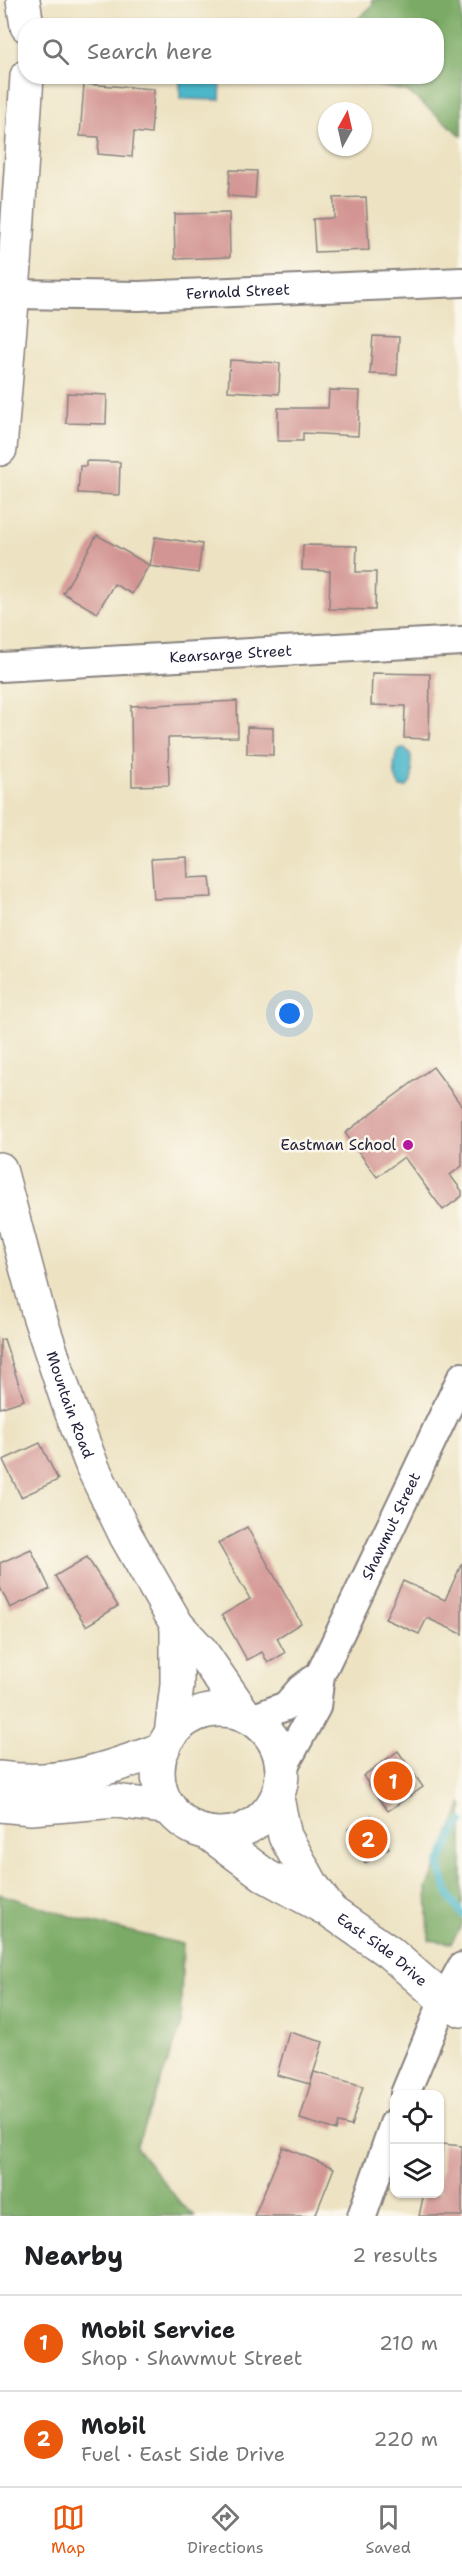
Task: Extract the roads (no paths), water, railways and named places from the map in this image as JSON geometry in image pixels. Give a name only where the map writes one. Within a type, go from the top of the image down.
[{"type":"main road","points":[[23,0],[26,18]]},
{"type":"main road","points":[[0,449],[26,84]]},
{"type":"main road","name":"Mountain Road","points":[[0,1169],[38,1312],[68,1403],[93,1468],[126,1536],[177,1625],[201,1651],[249,1717]]},
{"type":"main road","name":"Mountain Road","points":[[167,1741],[177,1685],[177,1625]]},
{"type":"main road","points":[[225,1710],[249,1717],[267,1731],[275,1743],[279,1783],[265,1815],[248,1827],[228,1833],[207,1833],[180,1819],[170,1808],[162,1793],[158,1776],[159,1759],[167,1741],[186,1720],[204,1712],[225,1710]]},
{"type":"main road","points":[[0,1778],[20,1781],[69,1779],[92,1774],[167,1741]]},
{"type":"main road","name":"East Side Drive","points":[[279,1783],[285,1836],[312,1885],[330,1911]]},
{"type":"main road","points":[[0,1805],[31,1808],[116,1801],[170,1808]]},
{"type":"main road","name":"East Side Drive","points":[[207,1833],[266,1876],[330,1911],[389,1952],[453,2005]]},
{"type":"street","name":"Fernald Street","points":[[13,294],[139,296],[462,282]]},
{"type":"street","name":"Kearsarge Street","points":[[0,667],[462,641]]},
{"type":"street","name":"Shawmut Street","points":[[279,1783],[316,1707],[320,1675],[462,1377]]},
{"type":"street","name":"Shawmut Street","points":[[249,1717],[286,1707],[301,1689],[320,1675]]},
{"type":"street","points":[[407,2090],[453,2005],[462,1967]]},
{"type":"street","points":[[362,2216],[390,2136]]},
{"type":"water","points":[[180,84],[221,84],[220,100],[180,99]]},
{"type":"water","points":[[405,748],[411,755],[412,776],[407,787],[400,787],[394,769],[395,760],[397,751]]},
{"type":"waterway","points":[[462,1822],[457,1826],[439,1865],[450,1898],[462,1914]]},
{"type":"place","name":"Eastman School","points":[[408,1145]]},
{"type":"place","name":"Mobil Service","points":[[393,1781]]},
{"type":"place","name":"Mobil","points":[[368,1839]]}]
